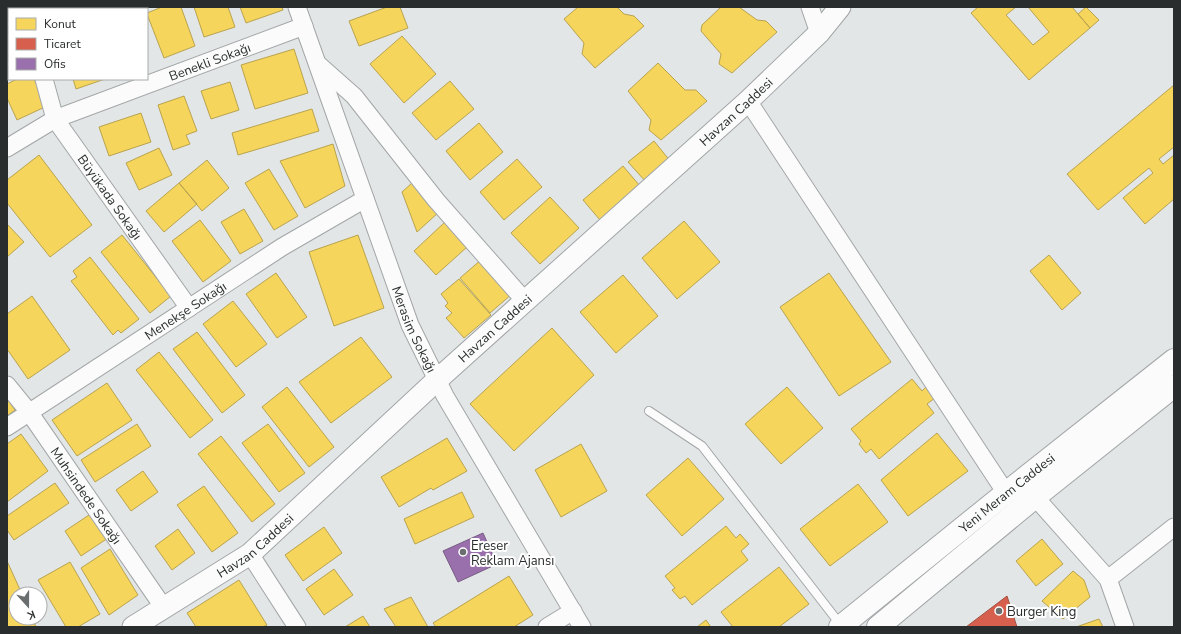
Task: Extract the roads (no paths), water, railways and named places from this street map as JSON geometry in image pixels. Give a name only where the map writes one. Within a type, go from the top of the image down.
[{"type":"main road","name":"Yeni Meram Caddesi","points":[[841,626],[1174,360]]},
{"type":"main road","name":"Yeni Meram Caddesi","points":[[878,627],[1035,497],[1174,386]]},
{"type":"street","name":"Merasim Sokağı","points":[[297,7],[410,325],[445,396],[582,627]]},
{"type":"street","points":[[810,7],[819,33]]},
{"type":"street","name":"Havzan Caddesi","points":[[133,627],[250,554],[437,380],[748,102],[819,33],[840,7]]},
{"type":"street","name":"Benekli Sokağı","points":[[7,148],[55,119],[304,26]]},
{"type":"street","points":[[317,64],[354,96],[436,200],[525,301]]},
{"type":"street","name":"Büyükada Sokağı","points":[[44,80],[55,119],[189,308]]},
{"type":"street","points":[[748,102],[1006,493]]},
{"type":"street","name":"Menekşe Sokağı","points":[[7,427],[282,247],[365,199]]},
{"type":"street","name":"Muhsindede Sokağı","points":[[7,385],[29,412],[164,608]]},
{"type":"street","points":[[1035,497],[1108,579],[1125,627]]},
{"type":"street","points":[[1108,579],[1174,527]]},
{"type":"street","points":[[250,554],[297,627]]},
{"type":"street","points":[[547,627],[573,611]]},
{"type":"lane","points":[[649,411],[702,446],[841,626]]},
{"type":"place","name":"Ereser Reklam Ajansı","points":[[463,552]]},
{"type":"place","name":"Burger King","points":[[999,611]]}]
